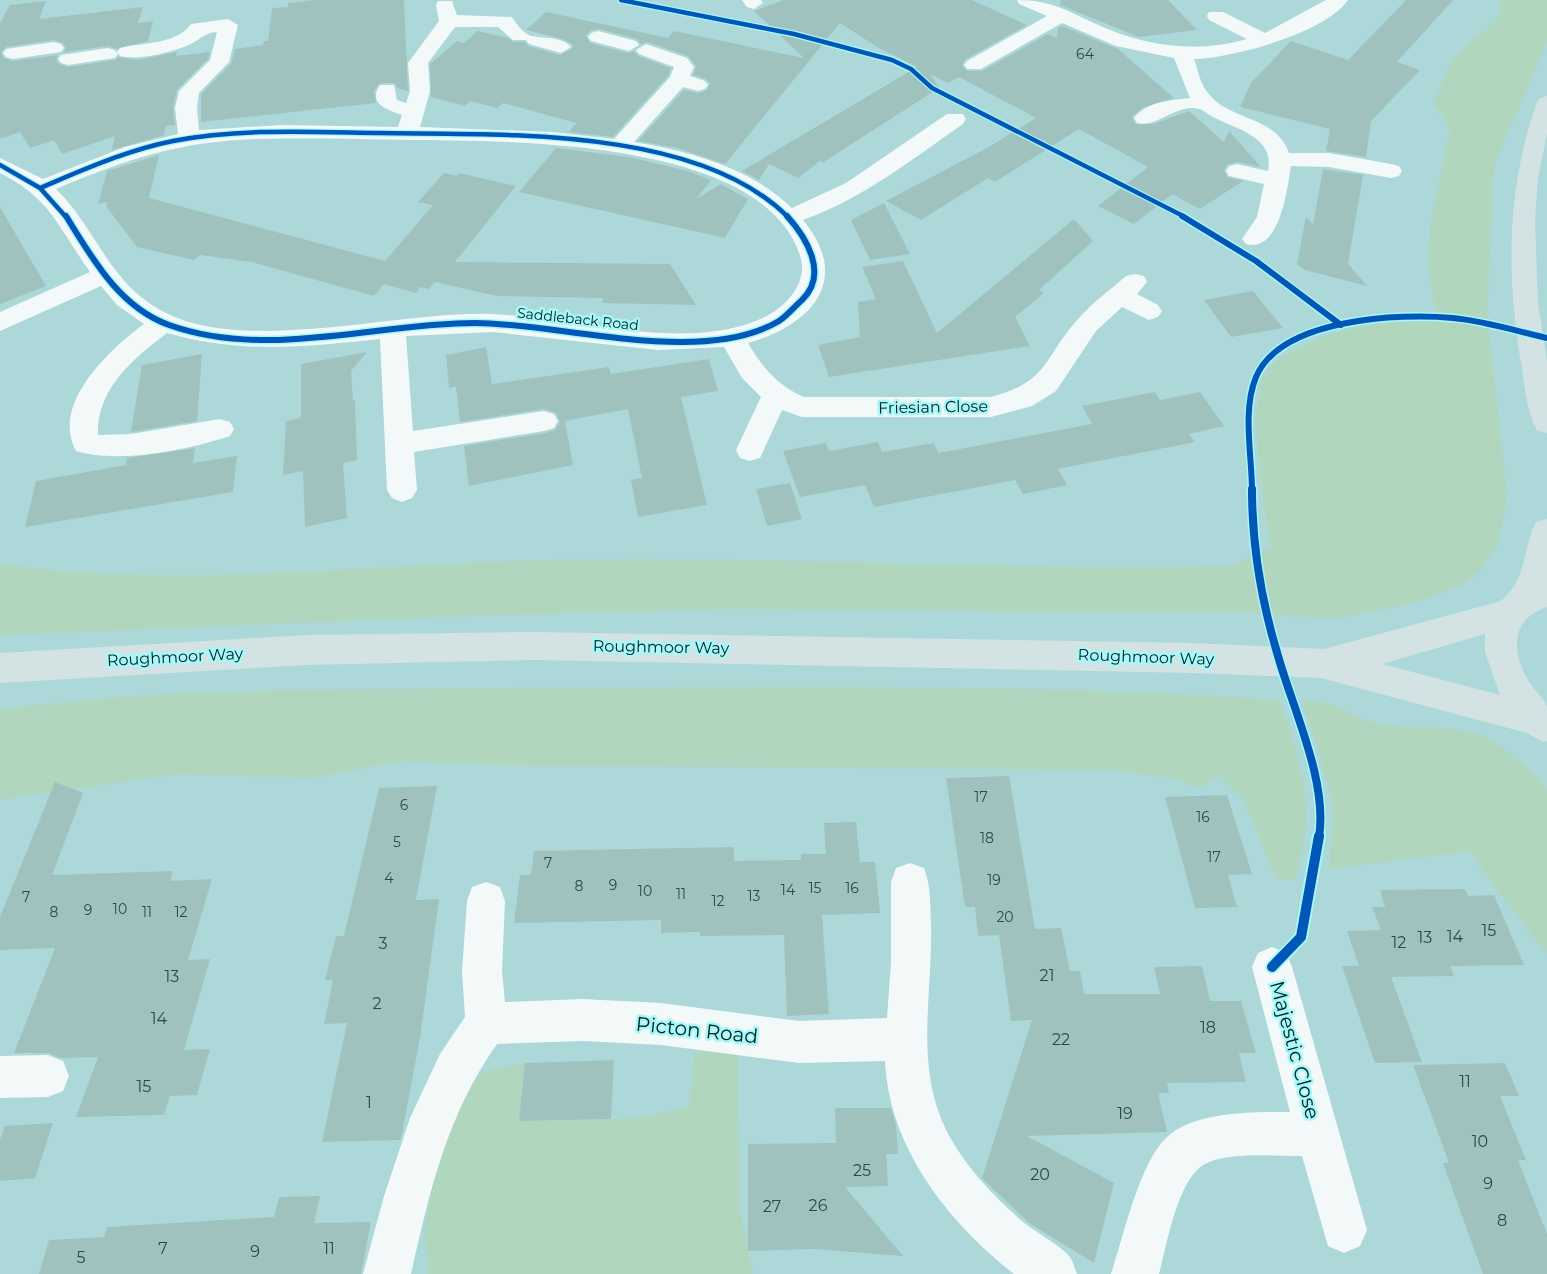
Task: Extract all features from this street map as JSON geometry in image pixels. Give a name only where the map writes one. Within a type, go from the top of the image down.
[{"type":"main road","points":[[1547,102],[1528,163],[1524,201],[1524,263],[1527,316],[1547,423]]},
{"type":"main road","points":[[1542,725],[1515,690],[1502,660],[1500,642],[1504,625],[1528,602],[1544,552],[1547,531]]},
{"type":"main road","name":"Roughmoor Way","points":[[1321,663],[1415,642],[1528,602]]},
{"type":"main road","name":"Roughmoor Way","points":[[0,668],[306,650],[535,646],[847,650],[1321,663],[1542,725]]},
{"type":"street","points":[[1026,0],[1127,43],[1182,54],[1233,51],[1306,22],[1339,0]]},
{"type":"street","points":[[387,88],[387,101],[411,123],[420,91],[418,63],[447,13],[505,21],[508,28],[528,38],[561,47]]},
{"type":"street","points":[[974,65],[1063,15]]},
{"type":"street","points":[[1216,16],[1264,40]]},
{"type":"street","points":[[13,53],[117,53],[174,43],[195,35],[198,28],[228,25],[219,62],[189,91],[186,108],[189,138]]},
{"type":"street","points":[[598,37],[638,47],[680,62],[689,82],[619,146]]},
{"type":"street","points":[[1182,54],[1194,86],[1203,102],[1263,135],[1278,151],[1276,179],[1266,224],[1254,239]]},
{"type":"street","points":[[1144,118],[1167,107],[1203,102]]},
{"type":"street","points":[[788,217],[838,198],[955,119]]},
{"type":"street","name":"Saddleback Road","points":[[0,165],[40,188],[55,201],[104,275],[127,302],[163,323],[200,333],[249,338],[327,336],[392,328],[490,323],[606,338],[660,341],[732,337],[748,334],[777,323],[791,313],[810,289],[814,279],[813,260],[803,237],[788,217],[765,197],[724,174],[619,146],[411,123],[189,138],[131,153],[40,188]]},
{"type":"street","points":[[931,136],[952,146]]},
{"type":"street","points":[[1238,171],[1276,179],[1329,160],[1391,171]]},
{"type":"street","points":[[0,322],[104,275]]},
{"type":"street","name":"Friesian Close","points":[[732,337],[751,373],[775,396],[802,407],[818,409],[991,407],[1008,404],[1036,393],[1046,384],[1087,325],[1127,289],[1149,310]]},
{"type":"street","points":[[163,323],[135,343],[107,371],[89,404],[83,430],[86,443],[93,446],[120,445],[220,429]]},
{"type":"street","points":[[392,328],[402,490]]},
{"type":"street","points":[[750,450],[775,396]]},
{"type":"street","points":[[400,444],[544,421]]},
{"type":"street","points":[[910,882],[912,934],[907,1039],[909,1082],[919,1119],[934,1154],[977,1211],[1022,1252],[1053,1274]]},
{"type":"street","points":[[387,1274],[421,1153],[438,1106],[455,1068],[486,1023],[482,971],[486,901]]},
{"type":"street","name":"Majestic Close","points":[[1272,966],[1344,1230]]},
{"type":"street","name":"Picton Road","points":[[486,1023],[582,1020],[661,1024],[799,1042],[907,1039]]},
{"type":"street","points":[[0,1077],[48,1076]]},
{"type":"street","name":"Majestic Close","points":[[1136,1274],[1167,1174],[1182,1152],[1203,1142],[1238,1137],[1318,1133]]},
{"type":"green space","points":[[1502,0],[1547,0],[1547,42],[1494,165],[1487,316],[1507,493],[1500,540],[1482,569],[1464,584],[1413,603],[1333,619],[1250,613],[737,609],[494,615],[0,635],[0,564],[139,575],[278,573],[487,562],[640,559],[1062,567],[1231,566],[1271,548],[1257,432],[1260,387],[1266,372],[1273,364],[1297,348],[1340,332],[1373,325],[1437,318],[1429,272],[1430,226],[1450,131],[1444,117],[1432,105],[1454,58],[1497,19]]},
{"type":"green space","points":[[493,688],[985,688],[1182,694],[1280,700],[1300,767],[1304,789],[1306,810],[1302,855],[1295,880],[1277,880],[1244,800],[1218,775],[1201,788],[1173,778],[1112,770],[488,765],[399,761],[313,778],[178,774],[0,800],[0,710],[61,702],[184,693]]},
{"type":"green space","points":[[1303,700],[1324,703],[1363,719],[1385,725],[1462,730],[1474,733],[1494,742],[1533,774],[1547,790],[1547,954],[1493,885],[1471,851],[1329,869],[1332,825],[1331,794]]},
{"type":"green space","points":[[738,1050],[739,1205],[753,1274],[429,1274],[424,1230],[440,1140],[458,1091],[483,1072],[525,1063],[519,1121],[629,1118],[672,1111],[689,1105],[695,1052]]},
{"type":"building","points":[[315,0],[404,0],[408,91],[397,88],[394,83],[380,83],[374,91],[376,103],[201,122],[201,94],[231,64],[235,49],[263,45],[264,41],[268,41],[272,8],[288,7],[288,3]]},
{"type":"building","points":[[784,0],[972,0],[1027,25],[966,59],[962,65],[967,71],[982,71],[1048,34],[1057,38],[1058,28],[1062,26],[1118,49],[1174,98],[1144,107],[1132,116],[1135,124],[1153,124],[1189,111],[1224,142],[1229,131],[1261,167],[1238,162],[1228,164],[1224,170],[1227,177],[1243,181],[1200,209],[1172,194],[1134,224],[1098,206],[1148,167],[1079,129],[995,182],[988,178],[921,220],[886,201],[987,148],[1036,118],[959,77],[948,83],[930,74],[939,88],[822,163],[821,160],[798,178],[769,164],[759,180],[742,171],[917,67],[877,47],[840,23],[725,164],[677,148],[638,141],[684,90],[699,93],[707,90],[710,84],[706,79],[693,75],[696,66],[688,56],[647,42],[641,44],[637,39],[599,29],[590,31],[586,36],[590,43],[628,53],[634,51],[638,56],[671,68],[668,76],[613,137],[569,132],[576,123],[503,103],[497,108],[470,101],[465,106],[431,97],[430,64],[457,41],[464,43],[477,31],[508,38],[513,42],[525,42],[528,46],[560,55],[572,49],[573,45],[563,39],[526,30],[546,12],[668,38],[674,31],[804,58],[754,11]]},
{"type":"building","points":[[1061,0],[1168,0],[1197,30],[1139,37],[1060,5]]},
{"type":"building","points":[[1406,0],[1453,0],[1397,62],[1420,70],[1371,121],[1366,157],[1326,151],[1330,129],[1240,107],[1251,83],[1291,41],[1348,60]]},
{"type":"building","points":[[46,1],[39,19],[143,7],[138,23],[153,21],[148,41],[117,49],[108,46],[64,52],[66,48],[63,43],[54,40],[6,47],[1,53],[4,58],[13,61],[58,55],[56,59],[59,64],[68,67],[115,60],[118,57],[137,60],[177,52],[176,56],[210,52],[208,59],[177,90],[173,107],[175,125],[166,126],[164,135],[112,150],[115,136],[62,154],[54,140],[30,148],[20,132],[0,139],[0,23],[10,5]]},
{"type":"building","points":[[556,148],[629,157],[688,171],[711,180],[696,199],[721,184],[748,199],[725,238],[519,192]]},
{"type":"building","points":[[159,155],[149,198],[385,261],[433,205],[418,202],[444,173],[457,176],[459,173],[516,186],[455,262],[670,264],[696,305],[602,303],[603,298],[497,296],[435,282],[429,289],[420,287],[416,293],[384,284],[374,296],[251,262],[200,255],[194,260],[137,247],[106,206],[107,202],[98,204],[107,171]]},
{"type":"building","points":[[1323,169],[1363,175],[1348,264],[1367,286],[1305,270],[1297,264],[1306,217],[1313,225]]},
{"type":"building","points":[[884,203],[910,254],[870,260],[851,220]]},
{"type":"building","points":[[0,207],[46,286],[0,304]]},
{"type":"building","points":[[1074,219],[1093,241],[1039,290],[1044,293],[1015,317],[1030,346],[829,377],[818,345],[860,337],[858,302],[876,299],[862,267],[903,261],[937,333]]},
{"type":"building","points":[[1253,291],[1283,328],[1231,337],[1204,300]]},
{"type":"building","points":[[486,347],[492,384],[609,367],[611,374],[709,359],[718,391],[681,397],[707,505],[638,517],[631,480],[642,478],[628,409],[565,421],[573,465],[469,486],[464,446],[545,433],[555,430],[560,422],[556,413],[544,409],[460,422],[456,387],[449,388],[446,355]]},
{"type":"building","points":[[367,352],[351,371],[353,400],[355,400],[357,460],[343,463],[347,518],[305,527],[303,471],[283,475],[286,421],[301,418],[301,364]]},
{"type":"building","points":[[202,354],[197,421],[131,432],[142,365]]},
{"type":"building","points":[[1155,392],[1160,400],[1200,392],[1224,426],[1189,434],[1195,442],[1058,469],[1067,485],[1023,494],[1015,480],[874,507],[865,485],[800,497],[783,451],[826,443],[829,451],[878,442],[882,452],[934,443],[938,453],[1092,424],[1082,406]]},
{"type":"building","points":[[195,448],[193,463],[237,456],[233,492],[25,527],[36,481],[126,465],[127,458]]},
{"type":"building","points":[[790,483],[802,519],[767,526],[756,489]]},
{"type":"building","points":[[1009,776],[1035,929],[1061,928],[1070,971],[1080,971],[1084,994],[1160,994],[1154,967],[1202,966],[1210,1001],[1241,1001],[1256,1053],[1239,1053],[1246,1082],[1167,1083],[1169,1093],[1158,1093],[1167,1132],[1027,1136],[1114,1183],[1094,1263],[1029,1223],[982,1178],[1032,1020],[1011,1021],[999,935],[978,936],[975,907],[965,907],[946,778]]},
{"type":"building","points":[[55,782],[83,793],[52,875],[173,871],[170,881],[212,879],[188,960],[210,959],[184,1050],[210,1049],[197,1095],[170,1096],[164,1115],[76,1117],[98,1057],[61,1058],[48,1053],[14,1053],[55,948],[0,950],[0,917]]},
{"type":"building","points":[[437,786],[416,900],[439,899],[420,1038],[402,1134],[400,1140],[322,1142],[347,1023],[324,1024],[333,980],[325,980],[336,936],[344,936],[379,788]]},
{"type":"building","points":[[1227,795],[1252,874],[1228,875],[1237,907],[1195,908],[1165,797]]},
{"type":"building","points":[[856,822],[860,862],[875,862],[880,913],[822,915],[829,1014],[787,1016],[784,935],[700,936],[700,932],[661,933],[661,920],[514,923],[520,875],[531,875],[534,851],[734,847],[734,861],[801,860],[801,854],[826,854],[824,823]]},
{"type":"building","points":[[1465,889],[1468,896],[1494,895],[1524,965],[1450,966],[1454,976],[1391,977],[1422,1062],[1375,1063],[1342,966],[1359,966],[1347,931],[1381,930],[1372,907],[1385,907],[1380,890]]},
{"type":"building","points":[[614,1060],[611,1119],[519,1121],[525,1063]]},
{"type":"building","points":[[1505,1063],[1519,1096],[1500,1096],[1526,1160],[1518,1160],[1547,1234],[1547,1274],[1483,1274],[1443,1163],[1449,1163],[1413,1065]]},
{"type":"building","points":[[835,1108],[891,1108],[896,1125],[898,1154],[886,1154],[888,1186],[845,1187],[903,1256],[813,1249],[748,1251],[748,1144],[836,1143]]},
{"type":"building","points":[[53,1123],[35,1178],[0,1181],[0,1140],[5,1126]]},
{"type":"building","points":[[320,1196],[314,1223],[371,1222],[361,1274],[39,1274],[49,1240],[104,1237],[107,1227],[274,1217],[279,1197]]},
{"type":"cycle path","points":[[621,0],[794,34],[892,60],[911,69],[932,88],[1200,225],[1256,261],[1341,325]]},
{"type":"cycle path","points":[[0,165],[28,179],[52,198],[105,275],[126,299],[153,318],[205,335],[245,339],[286,339],[414,326],[493,323],[612,338],[703,341],[744,335],[779,321],[805,297],[814,272],[814,261],[798,229],[777,206],[738,180],[683,160],[641,150],[552,138],[462,134],[282,132],[213,135],[151,146],[95,165],[40,188]]},
{"type":"cycle path","points":[[1272,967],[1301,937],[1320,829],[1317,785],[1270,631],[1255,564],[1250,408],[1258,374],[1264,364],[1279,350],[1299,339],[1321,330],[1371,319],[1420,316],[1453,318],[1547,338]]}]
